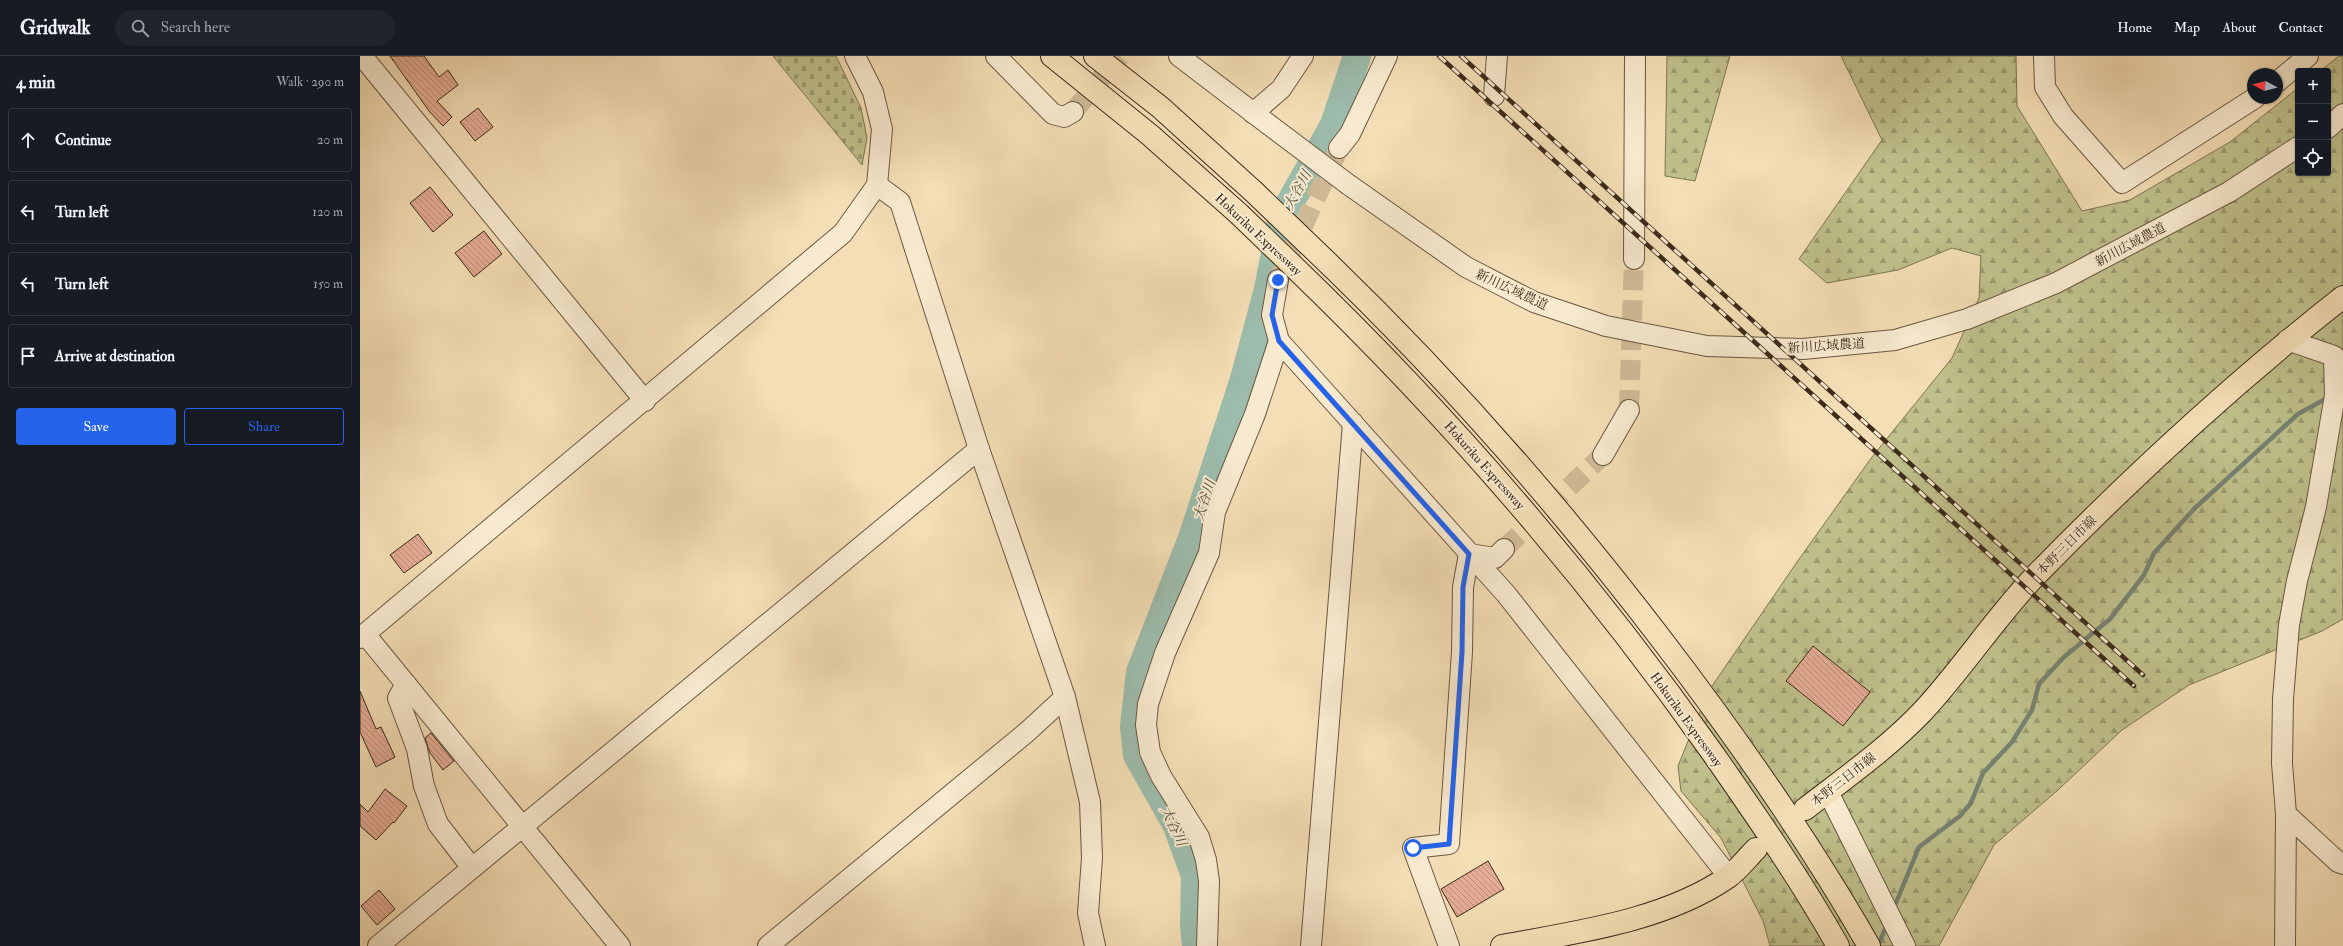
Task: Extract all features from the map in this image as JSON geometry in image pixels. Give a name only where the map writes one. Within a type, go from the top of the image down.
[{"type":"main road","name":"Hokuriku Expressway","points":[[1052,56],[1150,135],[1239,214],[1286,273],[1433,406],[1521,505],[1600,602],[1675,700],[1760,822],[1838,946]]},
{"type":"main road","name":"Hokuriku Expressway","points":[[1095,56],[1160,107],[1253,191],[1360,293],[1450,386],[1540,487],[1629,597],[1711,705],[1779,803],[1869,946]]},
{"type":"main road","name":"本野三日市線","points":[[1805,809],[1879,752],[1922,712],[2014,599],[2037,574],[2122,490],[2287,340],[2343,297]]},
{"type":"main road","points":[[1502,946],[1613,925],[1681,902],[1729,877],[1756,849]]},
{"type":"street","points":[[362,56],[645,401]]},
{"type":"street","points":[[620,946],[406,684],[362,636],[645,401],[843,233],[877,185],[882,129],[873,92],[855,56]]},
{"type":"street","points":[[996,56],[1053,114],[1064,117],[1073,112]]},
{"type":"street","points":[[1179,56],[1261,119],[1303,56]]},
{"type":"street","points":[[1339,148],[1350,134],[1387,56]]},
{"type":"street","points":[[1494,96],[1496,56]]},
{"type":"street","points":[[1634,259],[1635,56]]},
{"type":"street","points":[[2044,56],[2045,87],[2063,116],[2122,183],[2247,103]]},
{"type":"street","points":[[2283,77],[2308,56]]},
{"type":"street","points":[[2331,125],[2343,114]]},
{"type":"street","name":"新川広域農道","points":[[1261,119],[1349,185],[1466,266],[1534,302],[1606,326],[1707,346],[1803,349],[1895,340],[1967,319],[2050,286],[2229,192],[2295,149]]},
{"type":"street","points":[[877,185],[900,202],[979,449],[1065,697],[1090,802],[1092,858],[1088,913],[1095,946]]},
{"type":"street","points":[[1286,273],[1272,315],[1279,341],[1506,594],[1729,877]]},
{"type":"street","points":[[2285,946],[2286,814],[2282,763],[2283,699],[2289,625],[2297,581],[2316,507],[2335,395],[2334,356],[2287,340]]},
{"type":"street","points":[[1207,946],[1209,889],[1206,860],[1198,837],[1161,776],[1150,752],[1146,725],[1148,704],[1165,653],[1209,553],[1215,512],[1255,414],[1279,341]]},
{"type":"street","points":[[1603,455],[1629,410]]},
{"type":"street","points":[[1310,946],[1353,423]]},
{"type":"street","points":[[378,946],[979,449]]},
{"type":"street","points":[[1469,554],[1495,558],[1504,548]]},
{"type":"street","points":[[1449,946],[1413,848],[1449,844],[1462,652],[1463,587],[1469,554]]},
{"type":"street","points":[[406,684],[398,698],[417,749],[430,806],[438,824],[472,868]]},
{"type":"street","points":[[768,946],[1027,732],[1065,697]]},
{"type":"street","points":[[1828,792],[1905,946]]},
{"type":"street","points":[[2286,814],[2338,862],[2343,864]]},
{"type":"green space","points":[[773,56],[836,56],[861,108],[867,138],[862,165]]},
{"type":"green space","points":[[1667,56],[1730,56],[1695,181],[1665,176]]},
{"type":"green space","points":[[1841,56],[2016,56],[2017,106],[2082,211],[2130,200],[2230,142],[2278,104],[2283,104],[2283,100],[2295,90],[2295,176],[2331,176],[2331,68],[2324,68],[2339,56],[2343,56],[2343,619],[2322,631],[2189,685],[2122,730],[2058,790],[1994,845],[1939,946],[1770,946],[1763,921],[1721,838],[1681,791],[1678,766],[1708,692],[1797,562],[1872,457],[1952,358],[1979,298],[1981,256],[1952,248],[1898,270],[1827,283],[1799,259],[1882,140]]},
{"type":"building","points":[[390,56],[424,56],[439,77],[448,70],[458,85],[437,101],[452,117],[443,126],[429,111]]},
{"type":"building","points":[[478,108],[493,127],[475,141],[460,122]]},
{"type":"building","points":[[430,187],[453,215],[433,232],[410,203]]},
{"type":"building","points":[[484,231],[502,254],[474,277],[455,253]]},
{"type":"building","points":[[418,534],[432,553],[404,573],[390,555]]},
{"type":"building","points":[[1813,646],[1870,692],[1843,726],[1786,681]]},
{"type":"building","points":[[360,691],[376,729],[381,727],[395,757],[376,767],[360,732]]},
{"type":"building","points":[[431,733],[454,761],[443,770],[430,753],[425,738]]},
{"type":"building","points":[[385,789],[407,806],[394,823],[393,822],[376,840],[360,826],[360,804],[368,812]]},
{"type":"building","points":[[1488,861],[1504,889],[1457,917],[1441,889]]},
{"type":"building","points":[[379,890],[395,909],[377,925],[361,906]]},
{"type":"waterway","name":"大谷川","points":[[1196,946],[1194,925],[1195,876],[1177,826],[1137,755],[1134,726],[1140,672],[1192,538],[1244,379],[1268,289],[1282,217],[1334,125],[1357,56]]},
{"type":"waterway","points":[[1893,910],[1919,847],[1960,816],[1971,803],[1983,773],[2012,742],[2032,710],[2039,684],[2064,657],[2110,619],[2144,575],[2154,553],[2195,508],[2298,414],[2329,397]]},
{"type":"waterway","points":[[1878,946],[1887,924]]},
{"type":"tunnel","points":[[1073,112],[1120,56]]},
{"type":"tunnel","points":[[1278,280],[1339,148]]},
{"type":"tunnel","points":[[1629,410],[1634,259]]},
{"type":"tunnel","points":[[1504,549],[1603,455]]},
{"type":"tunnel","points":[[1756,849],[1805,809]]},
{"type":"railway","points":[[1439,56],[2134,686]]},
{"type":"railway","points":[[1461,56],[2143,675]]},
{"type":"route","points":[[1278,280],[1272,315],[1279,341],[1469,554],[1463,587],[1462,652],[1449,844],[1413,848]]}]
